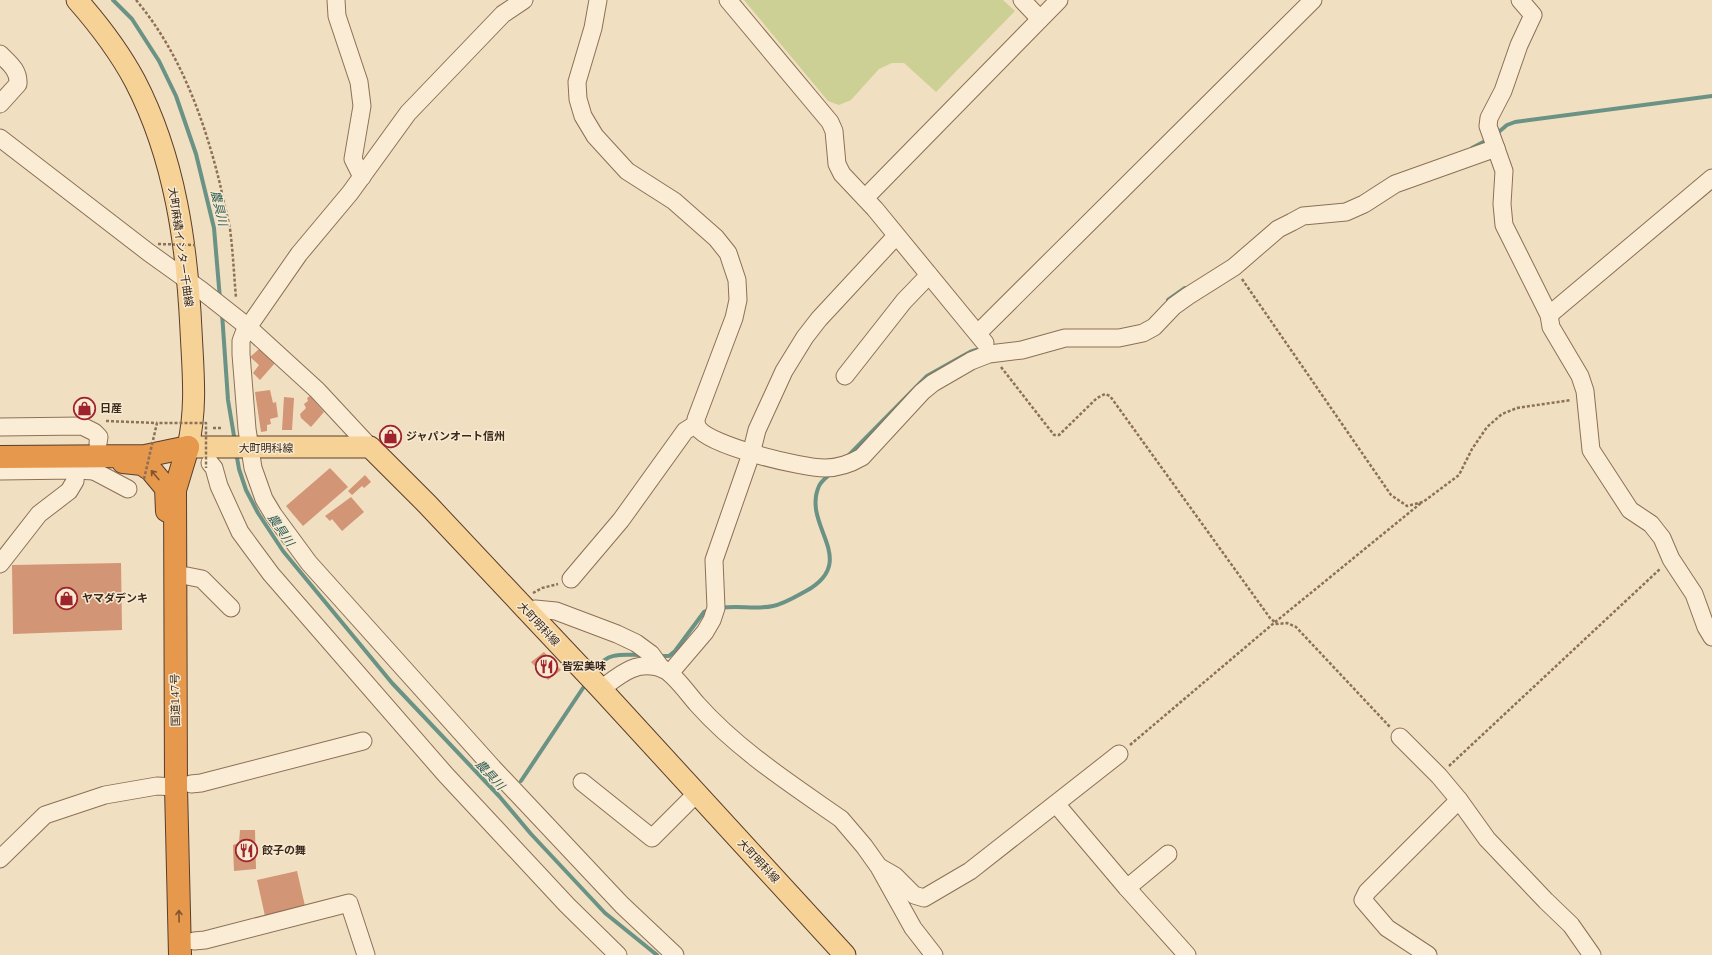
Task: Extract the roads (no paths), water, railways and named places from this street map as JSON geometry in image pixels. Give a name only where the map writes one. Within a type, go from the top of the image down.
[{"type":"highway","points":[[0,442],[96,457],[105,460],[142,464],[151,470],[166,488],[167,552],[180,570]]},
{"type":"highway","points":[[0,457],[96,457],[148,442],[188,447]]},
{"type":"highway","name":"国道147号","points":[[188,447],[180,570],[183,785],[190,950]]},
{"type":"main road","name":"大町麻績インター千曲線","points":[[77,0],[100,27],[135,81],[155,127],[175,193],[183,240],[194,284],[190,312],[194,400],[192,427],[188,447]]},
{"type":"main road","name":"大町明科線","points":[[188,447],[210,460],[248,448],[370,447],[428,505],[530,602],[601,690],[845,955]]},
{"type":"street","points":[[336,0],[337,16],[359,82],[362,106],[353,159],[362,177]]},
{"type":"street","points":[[524,0],[503,14],[408,113],[362,177],[299,254],[241,321],[241,354],[248,448],[253,468],[264,499],[273,514],[309,563],[498,773],[622,905],[675,955]]},
{"type":"street","points":[[598,0],[593,28],[577,82],[578,99],[583,116],[595,136],[627,171],[674,201],[716,238],[728,254],[737,280],[738,300],[734,318],[696,419],[696,424],[699,429],[709,437],[751,454],[823,468],[837,468],[852,464],[862,457],[922,392],[933,383],[971,361],[989,354],[1022,350],[1065,338],[1119,338],[1143,334],[1154,327],[1174,306],[1234,267],[1278,230],[1303,216],[1346,212],[1364,204],[1395,184],[1496,148]]},
{"type":"street","points":[[728,0],[830,122],[834,131],[837,164],[842,174],[865,198],[978,333],[985,343],[989,354]]},
{"type":"street","points":[[1022,0],[1040,19]]},
{"type":"street","points":[[865,198],[1059,0]]},
{"type":"street","points":[[978,333],[1313,0]]},
{"type":"street","points":[[1520,0],[1533,15],[1519,45],[1503,91],[1489,118],[1488,126],[1504,171],[1502,204],[1504,225],[1549,315],[1551,327],[1580,376],[1585,391],[1591,450],[1630,510],[1651,524],[1662,538],[1672,558],[1694,594],[1706,627],[1712,637]]},
{"type":"street","points":[[0,54],[16,70],[18,84],[0,104]]},
{"type":"street","points":[[0,138],[104,219],[194,284],[241,321],[317,390],[370,447]]},
{"type":"street","points":[[1549,315],[1712,178]]},
{"type":"street","points":[[666,671],[704,632],[712,620],[716,608],[714,560],[751,454],[757,430],[784,372],[805,338],[819,319],[896,236]]},
{"type":"street","points":[[845,376],[904,300],[929,275]]},
{"type":"street","points":[[571,579],[621,520],[685,431],[696,424]]},
{"type":"street","points":[[0,427],[82,426],[94,432],[99,437],[96,457],[76,470],[0,471]]},
{"type":"street","points":[[96,457],[128,489]]},
{"type":"street","points":[[210,460],[219,486],[240,532],[271,574],[445,774],[568,905],[618,955]]},
{"type":"street","points":[[0,564],[39,514],[69,491],[75,481],[76,470]]},
{"type":"street","points":[[180,570],[202,579],[231,608]]},
{"type":"street","points":[[530,602],[535,609],[556,611],[617,634],[636,643],[651,654],[711,720],[736,743],[841,820],[854,832],[879,867],[912,928],[934,955]]},
{"type":"street","points":[[601,690],[623,673],[634,668],[645,665],[666,671]]},
{"type":"street","points":[[1400,737],[1439,776],[1459,800],[1487,839],[1571,925],[1592,955]]},
{"type":"street","points":[[0,859],[45,815],[105,795],[157,786],[201,783],[362,741]]},
{"type":"street","points":[[879,867],[894,876],[914,895],[924,898],[970,870],[1118,754]]},
{"type":"street","points":[[582,782],[652,838],[696,794]]},
{"type":"street","points":[[1428,955],[1387,928],[1363,900],[1367,892],[1459,800]]},
{"type":"street","points":[[1056,804],[1127,888],[1187,955]]},
{"type":"street","points":[[1127,888],[1168,854]]},
{"type":"street","points":[[190,950],[212,938],[349,903],[366,955]]},
{"type":"waterway","name":"農具川","points":[[113,0],[132,19],[159,61],[176,96],[196,154],[214,228],[220,299]]},
{"type":"waterway","points":[[1495,135],[1507,125],[1515,122],[1712,96]]},
{"type":"waterway","points":[[1472,148],[1489,139]]},
{"type":"waterway","points":[[1168,300],[1185,288]]},
{"type":"waterway","name":"農具川","points":[[222,313],[228,400],[235,442]]},
{"type":"waterway","points":[[847,457],[927,376],[976,350]]},
{"type":"waterway","name":"農具川","points":[[236,452],[239,469],[246,490],[258,513],[283,551],[392,683],[499,796],[531,834],[605,913],[657,955]]},
{"type":"waterway","points":[[721,608],[760,608],[777,605],[806,591],[822,579],[829,567],[830,555],[817,515],[816,501],[820,484],[831,473]]},
{"type":"waterway","points":[[659,656],[669,656],[675,651],[704,612],[710,610]]},
{"type":"waterway","points":[[597,668],[601,663],[612,656],[642,655]]},
{"type":"waterway","points":[[521,781],[583,688]]},
{"type":"place","name":"日産","points":[[84,408]]},
{"type":"place","name":"ジャパンオート信州","points":[[390,436]]},
{"type":"place","name":"ヤマダデンキ","points":[[67,598]]},
{"type":"place","name":"皆宏美味","points":[[546,666]]},
{"type":"place","name":"餃子の舞","points":[[246,850]]}]
